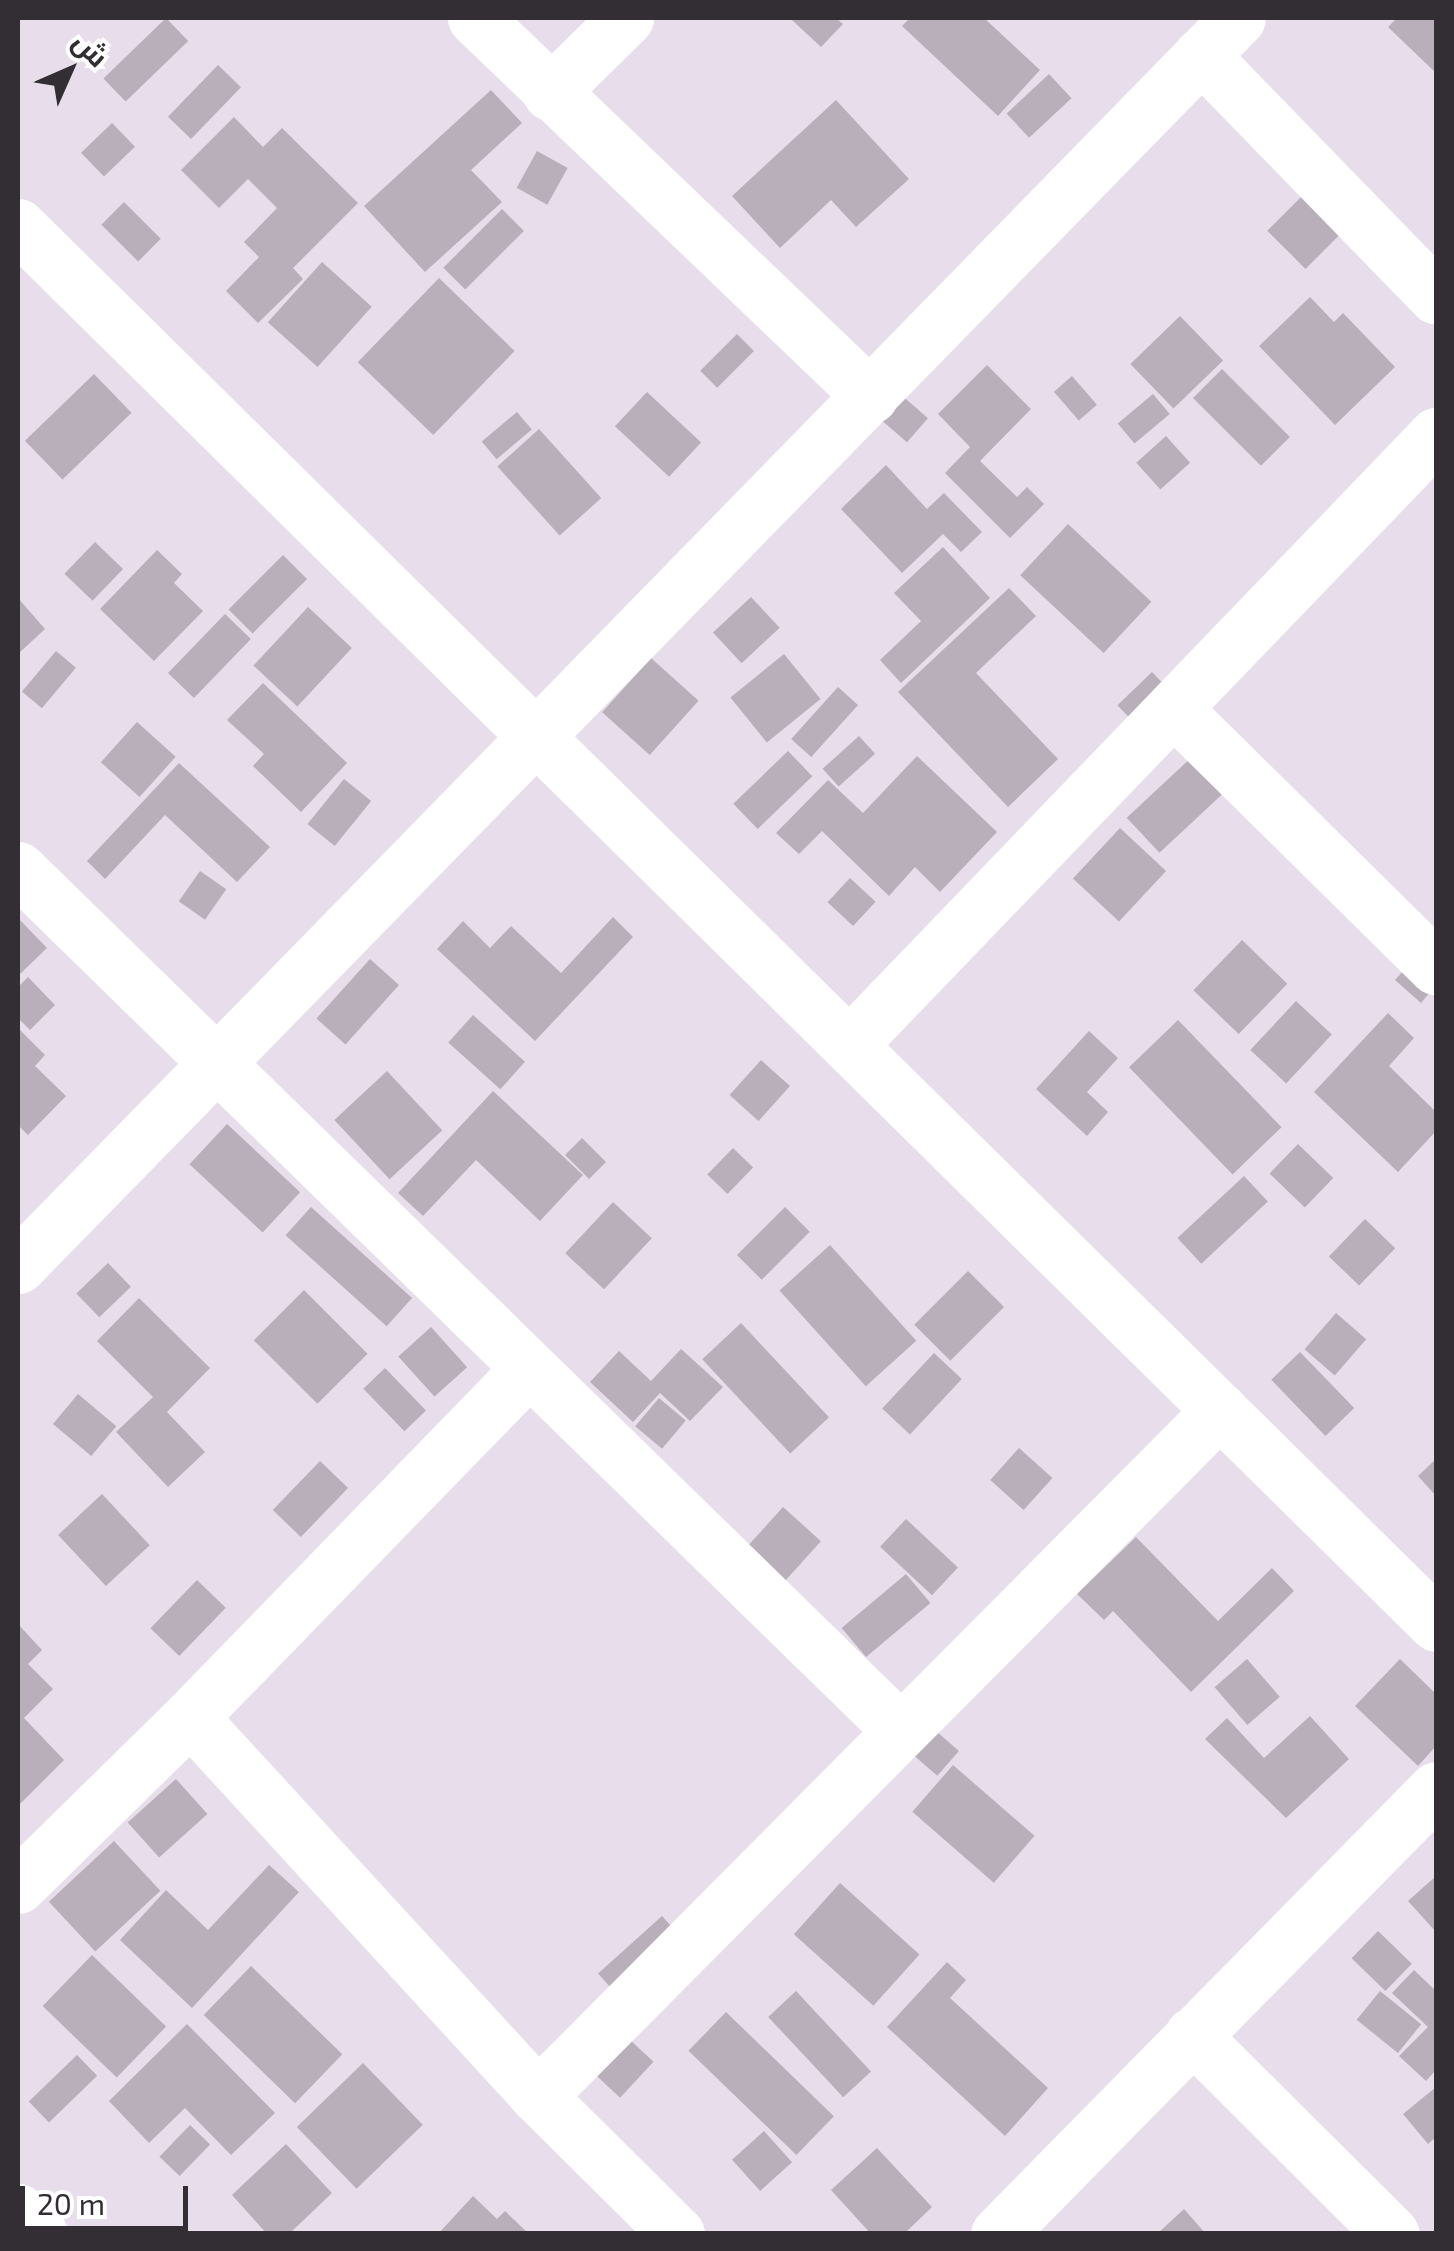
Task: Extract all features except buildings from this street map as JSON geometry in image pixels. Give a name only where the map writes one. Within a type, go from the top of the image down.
[{"type":"street","points":[[475,18],[870,396]]},
{"type":"street","points":[[550,93],[626,18]]},
{"type":"street","points":[[18,1266],[1238,18]]},
{"type":"street","points":[[1201,55],[1436,297]]},
{"type":"street","points":[[18,226],[1436,1624]]},
{"type":"street","points":[[849,1045],[1436,435]]},
{"type":"street","points":[[1174,709],[1436,968]]},
{"type":"street","points":[[18,869],[899,1729]]},
{"type":"street","points":[[18,1886],[190,1717],[528,1370]]},
{"type":"street","points":[[538,2096],[1220,1410]]},
{"type":"street","points":[[190,1717],[538,2096],[677,2234]]},
{"type":"street","points":[[998,2234],[1436,1789]]},
{"type":"street","points":[[1192,2036],[1392,2234]]},
{"type":"street","points":[[18,2211],[40,2234]]}]
